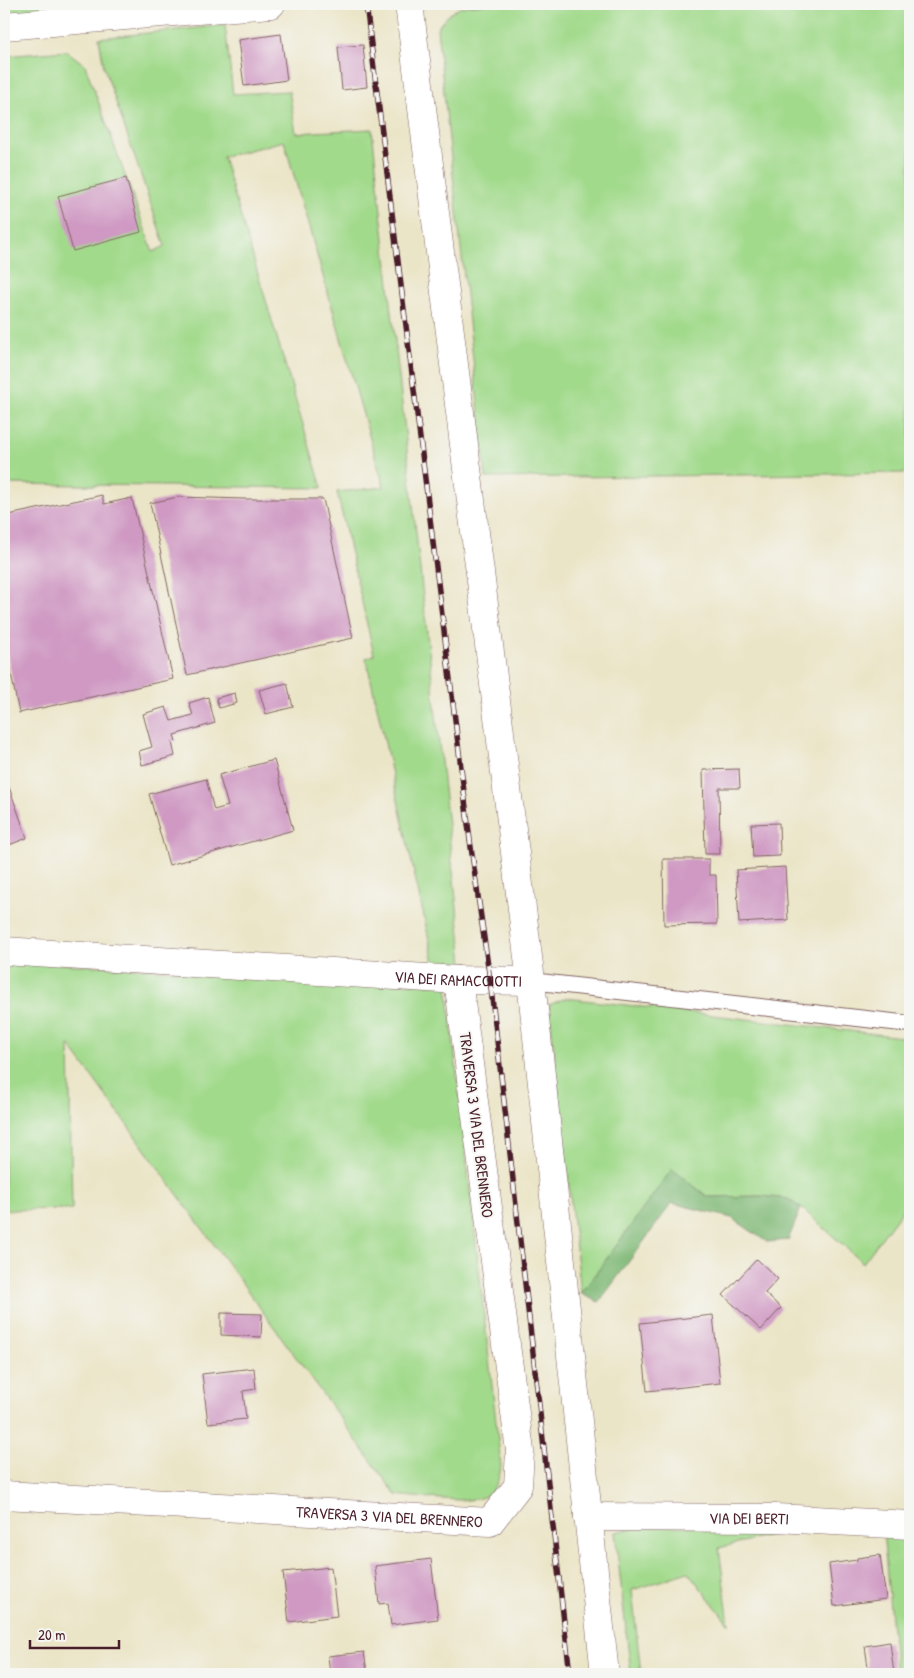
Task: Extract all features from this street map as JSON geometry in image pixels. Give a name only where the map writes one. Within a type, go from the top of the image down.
[{"type":"street","points":[[4,26],[271,4]]},
{"type":"street","points":[[409,4],[531,981],[605,1674]]},
{"type":"street","name":"VIA DEI RAMACCIOTTI","points":[[4,951],[458,980],[531,981]]},
{"type":"street","name":"TRAVERSA 3 VIA DEL BRENNERO","points":[[4,1495],[490,1522],[518,1486],[520,1450],[458,980]]},
{"type":"street","name":"VIA DEI BERTI","points":[[588,1518],[776,1518],[910,1525]]},
{"type":"lane","name":"VIA DEI RAMACCIOTTI","points":[[531,981],[910,1024]]},
{"type":"green space","points":[[4,4],[160,4],[4,15]]},
{"type":"green space","points":[[493,4],[910,4],[910,473],[486,478],[437,29],[455,10],[467,6]]},
{"type":"green space","points":[[225,25],[233,94],[289,91],[296,133],[372,129],[463,963],[434,962],[366,658],[374,655],[337,492],[384,487],[284,141],[223,157],[322,488],[4,484],[4,56],[67,51],[85,65],[153,252],[165,246],[104,67],[99,38]]},
{"type":"green space","points":[[4,961],[447,985],[501,1466],[499,1478],[489,1494],[482,1498],[464,1500],[396,1495],[69,1045],[72,1209],[4,1210]]},
{"type":"green space","points":[[566,998],[910,1038],[910,1200],[863,1263],[804,1210],[788,1199],[762,1196],[708,1197],[672,1170],[581,1294],[549,1005]]},
{"type":"green space","points":[[672,1169],[708,1197],[762,1196],[788,1199],[801,1208],[788,1240],[767,1242],[732,1218],[672,1203],[599,1302],[581,1294]]},
{"type":"green space","points":[[700,1526],[777,1533],[719,1548],[729,1624],[688,1572],[632,1590],[641,1674],[631,1674],[615,1532],[639,1527]]},
{"type":"green space","points":[[883,1531],[910,1532],[910,1674],[896,1674]]},
{"type":"building","points":[[281,34],[287,80],[244,86],[238,40]]},
{"type":"building","points":[[363,45],[367,87],[342,90],[338,47]]},
{"type":"building","points":[[126,178],[141,232],[73,251],[58,196]]},
{"type":"building","points":[[102,495],[104,504],[132,498],[173,679],[19,713],[4,639],[4,516]]},
{"type":"building","points":[[178,497],[323,499],[353,638],[187,675],[150,503]]},
{"type":"building","points":[[287,683],[293,707],[266,714],[259,690]]},
{"type":"building","points":[[235,693],[237,703],[219,708],[216,698]]},
{"type":"building","points":[[208,697],[215,723],[174,735],[176,741],[172,742],[175,756],[142,765],[139,751],[152,747],[143,714],[166,707],[171,721],[193,715],[189,703]]},
{"type":"building","points":[[274,760],[293,830],[169,865],[149,794],[206,779],[214,810],[228,806],[219,775]]},
{"type":"building","points":[[739,769],[740,788],[719,788],[720,854],[705,854],[703,770]]},
{"type":"building","points":[[4,773],[27,838],[4,847]]},
{"type":"building","points":[[779,823],[780,856],[753,857],[751,824]]},
{"type":"building","points":[[663,859],[709,859],[709,875],[716,875],[717,924],[664,925]]},
{"type":"building","points":[[785,867],[788,920],[739,923],[736,870]]},
{"type":"building","points":[[757,1259],[778,1279],[765,1293],[781,1308],[761,1330],[723,1295]]},
{"type":"building","points":[[221,1313],[262,1314],[261,1337],[221,1335]]},
{"type":"building","points":[[713,1315],[720,1383],[647,1391],[640,1323]]},
{"type":"building","points":[[254,1368],[256,1389],[243,1391],[246,1419],[208,1423],[202,1374]]},
{"type":"building","points":[[880,1555],[886,1599],[834,1606],[829,1564]]},
{"type":"building","points":[[431,1559],[438,1619],[391,1625],[388,1603],[379,1604],[375,1566]]},
{"type":"building","points":[[331,1567],[337,1616],[289,1622],[283,1572]]},
{"type":"building","points":[[890,1642],[894,1674],[869,1674],[865,1646]]},
{"type":"building","points":[[364,1652],[367,1671],[387,1669],[388,1674],[330,1674],[328,1656]]},
{"type":"railway","points":[[366,4],[470,840],[490,980],[570,1674]]}]
